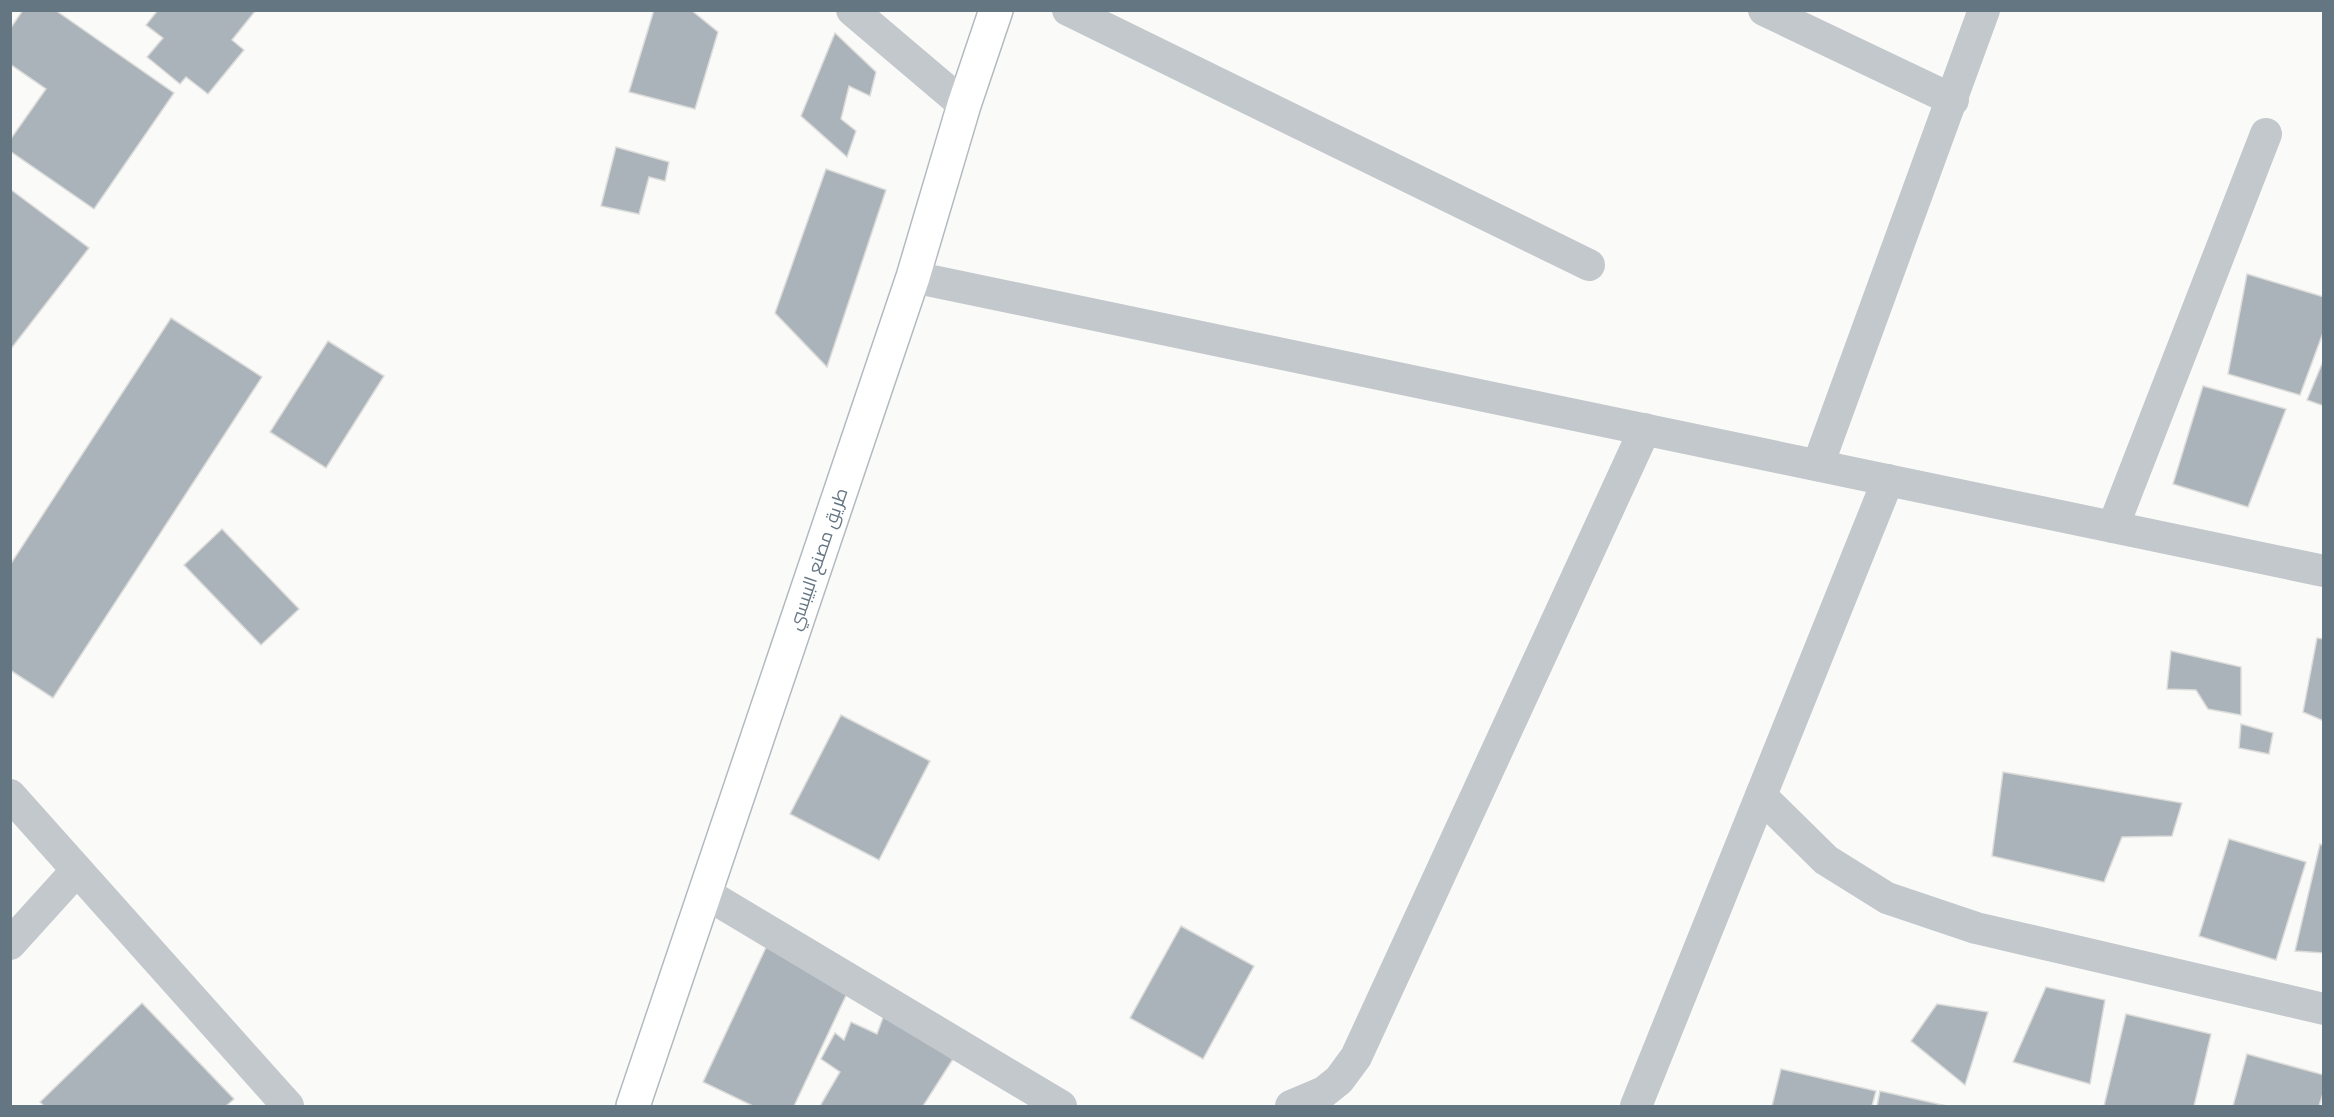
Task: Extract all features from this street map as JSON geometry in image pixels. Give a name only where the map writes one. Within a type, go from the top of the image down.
[{"type":"main road","name":"طريق مصنع البيبسي","points":[[633,1107],[913,277],[964,105],[996,10]]},
{"type":"street","points":[[852,10],[964,105]]},
{"type":"street","points":[[1068,10],[1589,265]]},
{"type":"street","points":[[1764,10],[1953,100]]},
{"type":"street","points":[[1818,465],[1984,10]]},
{"type":"street","points":[[2113,527],[2266,134]]},
{"type":"street","points":[[913,277],[2324,571]]},
{"type":"street","points":[[1291,1107],[1324,1092],[1339,1080],[1356,1057],[1645,429]]},
{"type":"street","points":[[1636,1107],[1888,480]]},
{"type":"street","points":[[10,795],[276,1102]]},
{"type":"street","points":[[1761,796],[1826,860],[1887,898],[1976,928],[2324,1009]]},
{"type":"street","points":[[10,944],[77,870]]},
{"type":"street","points":[[705,893],[1061,1107]]},
{"type":"building","points":[[23,10],[55,10],[174,93],[94,209],[10,151],[10,140],[46,89],[10,64],[10,29]]},
{"type":"building","points":[[158,10],[256,10],[232,40],[244,50],[208,94],[186,77],[180,84],[147,57],[163,38],[146,25]]},
{"type":"building","points":[[654,10],[691,10],[718,32],[695,109],[629,92]]},
{"type":"building","points":[[835,33],[876,72],[870,96],[849,86],[841,119],[856,131],[847,157],[801,116]]},
{"type":"building","points":[[616,147],[669,162],[665,181],[649,177],[639,214],[601,206]]},
{"type":"building","points":[[826,169],[886,190],[827,367],[775,313]]},
{"type":"building","points":[[10,189],[89,248],[10,350]]},
{"type":"building","points":[[2247,274],[2324,297],[2324,330],[2300,395],[2228,374]]},
{"type":"building","points":[[171,318],[262,377],[53,698],[10,670],[10,565]]},
{"type":"building","points":[[328,341],[384,376],[326,468],[270,432]]},
{"type":"building","points":[[2324,359],[2324,406],[2307,400]]},
{"type":"building","points":[[2203,386],[2286,409],[2248,507],[2173,484]]},
{"type":"building","points":[[222,529],[299,609],[261,645],[184,565]]},
{"type":"building","points":[[2317,638],[2324,639],[2324,721],[2303,712]]},
{"type":"building","points":[[2171,651],[2241,667],[2241,715],[2208,709],[2196,690],[2167,689]]},
{"type":"building","points":[[841,715],[930,761],[879,860],[790,814]]},
{"type":"building","points":[[2241,724],[2273,733],[2269,754],[2239,748]]},
{"type":"building","points":[[2003,772],[2182,803],[2172,836],[2122,837],[2104,882],[1992,856]]},
{"type":"building","points":[[2229,839],[2306,862],[2276,960],[2199,936]]},
{"type":"building","points":[[2320,844],[2324,846],[2324,953],[2295,951]]},
{"type":"building","points":[[1181,926],[1254,966],[1203,1059],[1130,1018]]},
{"type":"building","points":[[769,941],[850,987],[794,1106],[753,1106],[703,1082]]},
{"type":"building","points":[[2046,987],[2105,1000],[2090,1084],[2013,1062]]},
{"type":"building","points":[[142,1003],[234,1099],[226,1106],[44,1106],[40,1102]]},
{"type":"building","points":[[1937,1004],[1988,1012],[1965,1085],[1911,1041]]},
{"type":"building","points":[[2126,1014],[2211,1034],[2194,1106],[2104,1106]]},
{"type":"building","points":[[884,1015],[953,1059],[923,1106],[820,1106],[840,1072],[821,1059],[835,1033],[844,1040],[851,1022],[877,1034]]},
{"type":"building","points":[[2247,1054],[2324,1075],[2324,1090],[2319,1106],[2233,1106]]},
{"type":"building","points":[[1781,1069],[1876,1091],[1872,1106],[1772,1106]]},
{"type":"building","points":[[1880,1091],[1947,1106],[1877,1106]]}]
